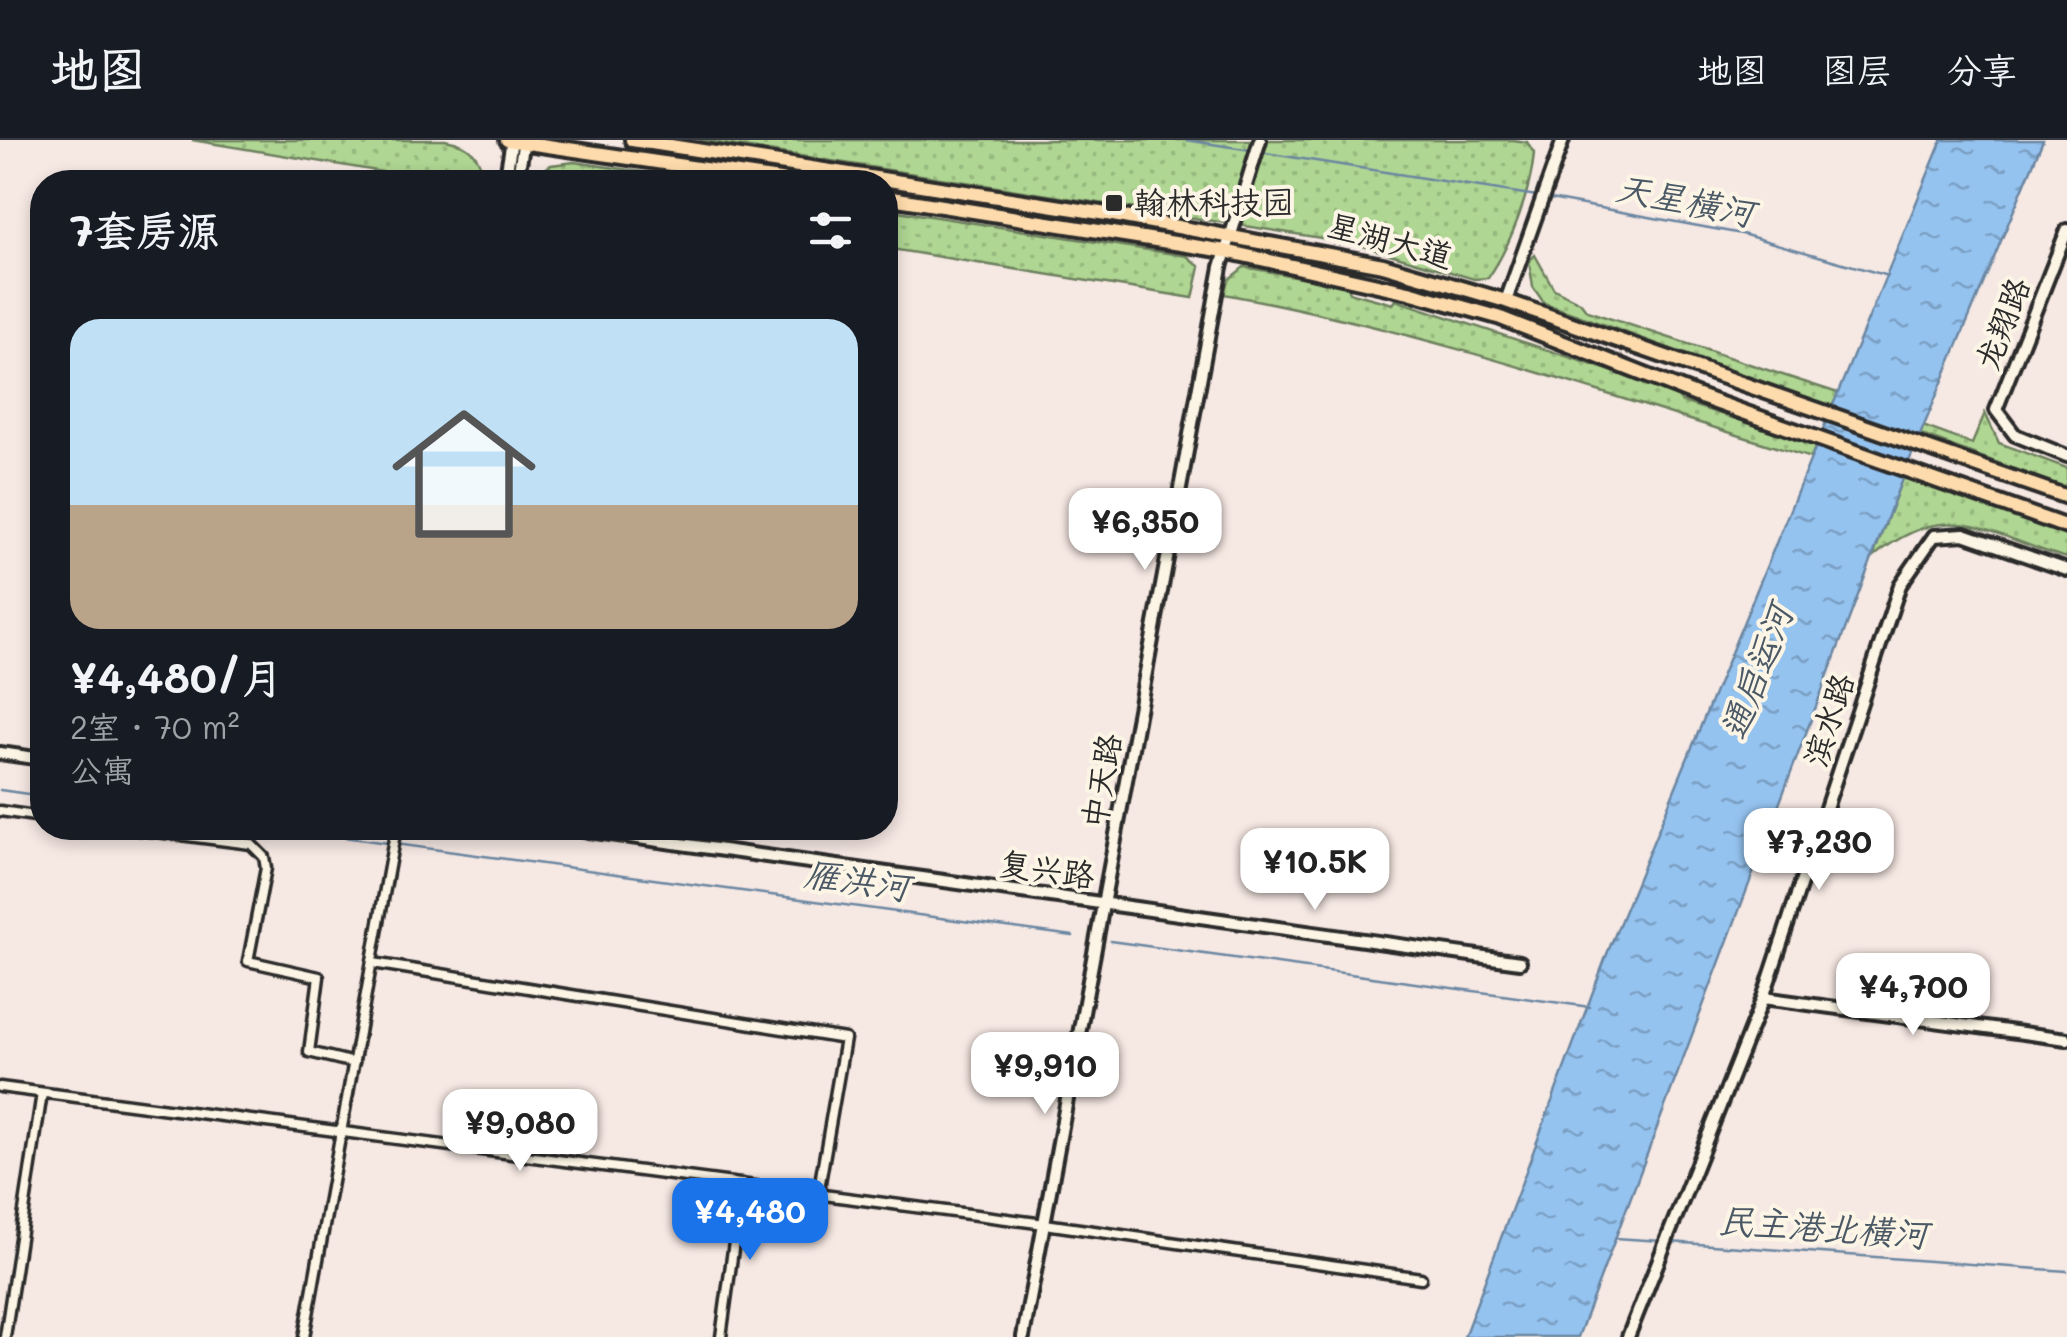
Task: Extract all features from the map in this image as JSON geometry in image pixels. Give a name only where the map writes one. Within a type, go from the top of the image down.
[{"type":"main road","name":"星湖大道","points":[[632,140],[822,170]]},
{"type":"main road","points":[[516,141],[711,170]]},
{"type":"main road","name":"星湖大道","points":[[898,182],[1349,257],[1506,301],[2067,497]]},
{"type":"main road","name":"星湖大道","points":[[898,199],[1225,251],[1409,292],[1498,318],[1701,397],[2067,527]]},
{"type":"street","name":"中天路","points":[[1022,1337],[1228,234],[1260,140]]},
{"type":"street","points":[[1506,301],[1563,140]]},
{"type":"street","points":[[508,170],[516,141]]},
{"type":"street","points":[[516,141],[517,170]]},
{"type":"street","name":"龙翔路","points":[[2067,230],[1996,410],[2015,435],[2067,456]]},
{"type":"street","name":"滨水路","points":[[1628,1337],[1764,998],[1900,586],[1934,536],[1964,534],[2067,570]]},
{"type":"street","points":[[0,752],[30,756]]},
{"type":"street","points":[[0,811],[30,815]]},
{"type":"street","points":[[220,840],[252,844],[264,858],[266,868],[248,961],[319,977],[309,1052],[354,1063]]},
{"type":"street","points":[[304,1337],[394,840]]},
{"type":"street","name":"复兴路","points":[[652,840],[1520,962]]},
{"type":"street","points":[[374,963],[845,1040],[818,1194]]},
{"type":"street","points":[[1764,998],[2067,1039]]},
{"type":"street","points":[[0,1087],[1045,1224],[1421,1278]]},
{"type":"street","points":[[5,1337],[42,1093]]},
{"type":"street","points":[[721,1337],[742,1184]]},
{"type":"green space","points":[[192,140],[445,140],[473,153],[481,170],[371,170]]},
{"type":"green space","points":[[699,140],[1513,140],[1527,142],[1534,153],[1524,201],[1504,251],[1488,278],[1474,279],[1353,243]]},
{"type":"green space","points":[[574,162],[628,170],[544,170]]},
{"type":"green space","points":[[898,211],[1187,256],[1200,267],[1193,298],[898,250]]},
{"type":"green space","points":[[1535,255],[1554,289],[1580,302],[1587,311],[1841,394],[1834,408],[1544,303],[1533,287],[1529,261]]},
{"type":"green space","points":[[1244,267],[1350,286],[1349,292],[1393,304],[1396,300],[1672,391],[1682,402],[1816,444],[1811,458],[1446,346],[1224,294],[1228,280]]},
{"type":"green space","points":[[1985,413],[1999,443],[2067,468],[2067,488],[1919,434],[1923,426],[1972,444]]},
{"type":"green space","points":[[1903,476],[2067,533],[2067,558],[1990,531],[1947,524],[1925,527],[1900,538],[1873,557]]},
{"type":"water","name":"通启运河","points":[[1942,140],[2043,140],[1903,476],[1578,1337],[1464,1337],[1607,954]]},
{"type":"waterway","name":"天星横河","points":[[1186,140],[1251,150]]},
{"type":"waterway","name":"天星横河","points":[[1259,152],[1537,196]]},
{"type":"waterway","name":"天星横河","points":[[1545,198],[1742,234],[1888,276]]},
{"type":"waterway","name":"雁洪河","points":[[0,790],[30,794]]},
{"type":"waterway","name":"雁洪河","points":[[365,840],[1073,936]]},
{"type":"waterway","name":"雁洪河","points":[[1110,941],[1590,1007]]},
{"type":"waterway","name":"民主港北横河","points":[[1615,1238],[1662,1241]]},
{"type":"waterway","name":"民主港北横河","points":[[1670,1242],[2067,1271]]},
{"type":"place","name":"翰林科技园","points":[[1114,203]]}]
